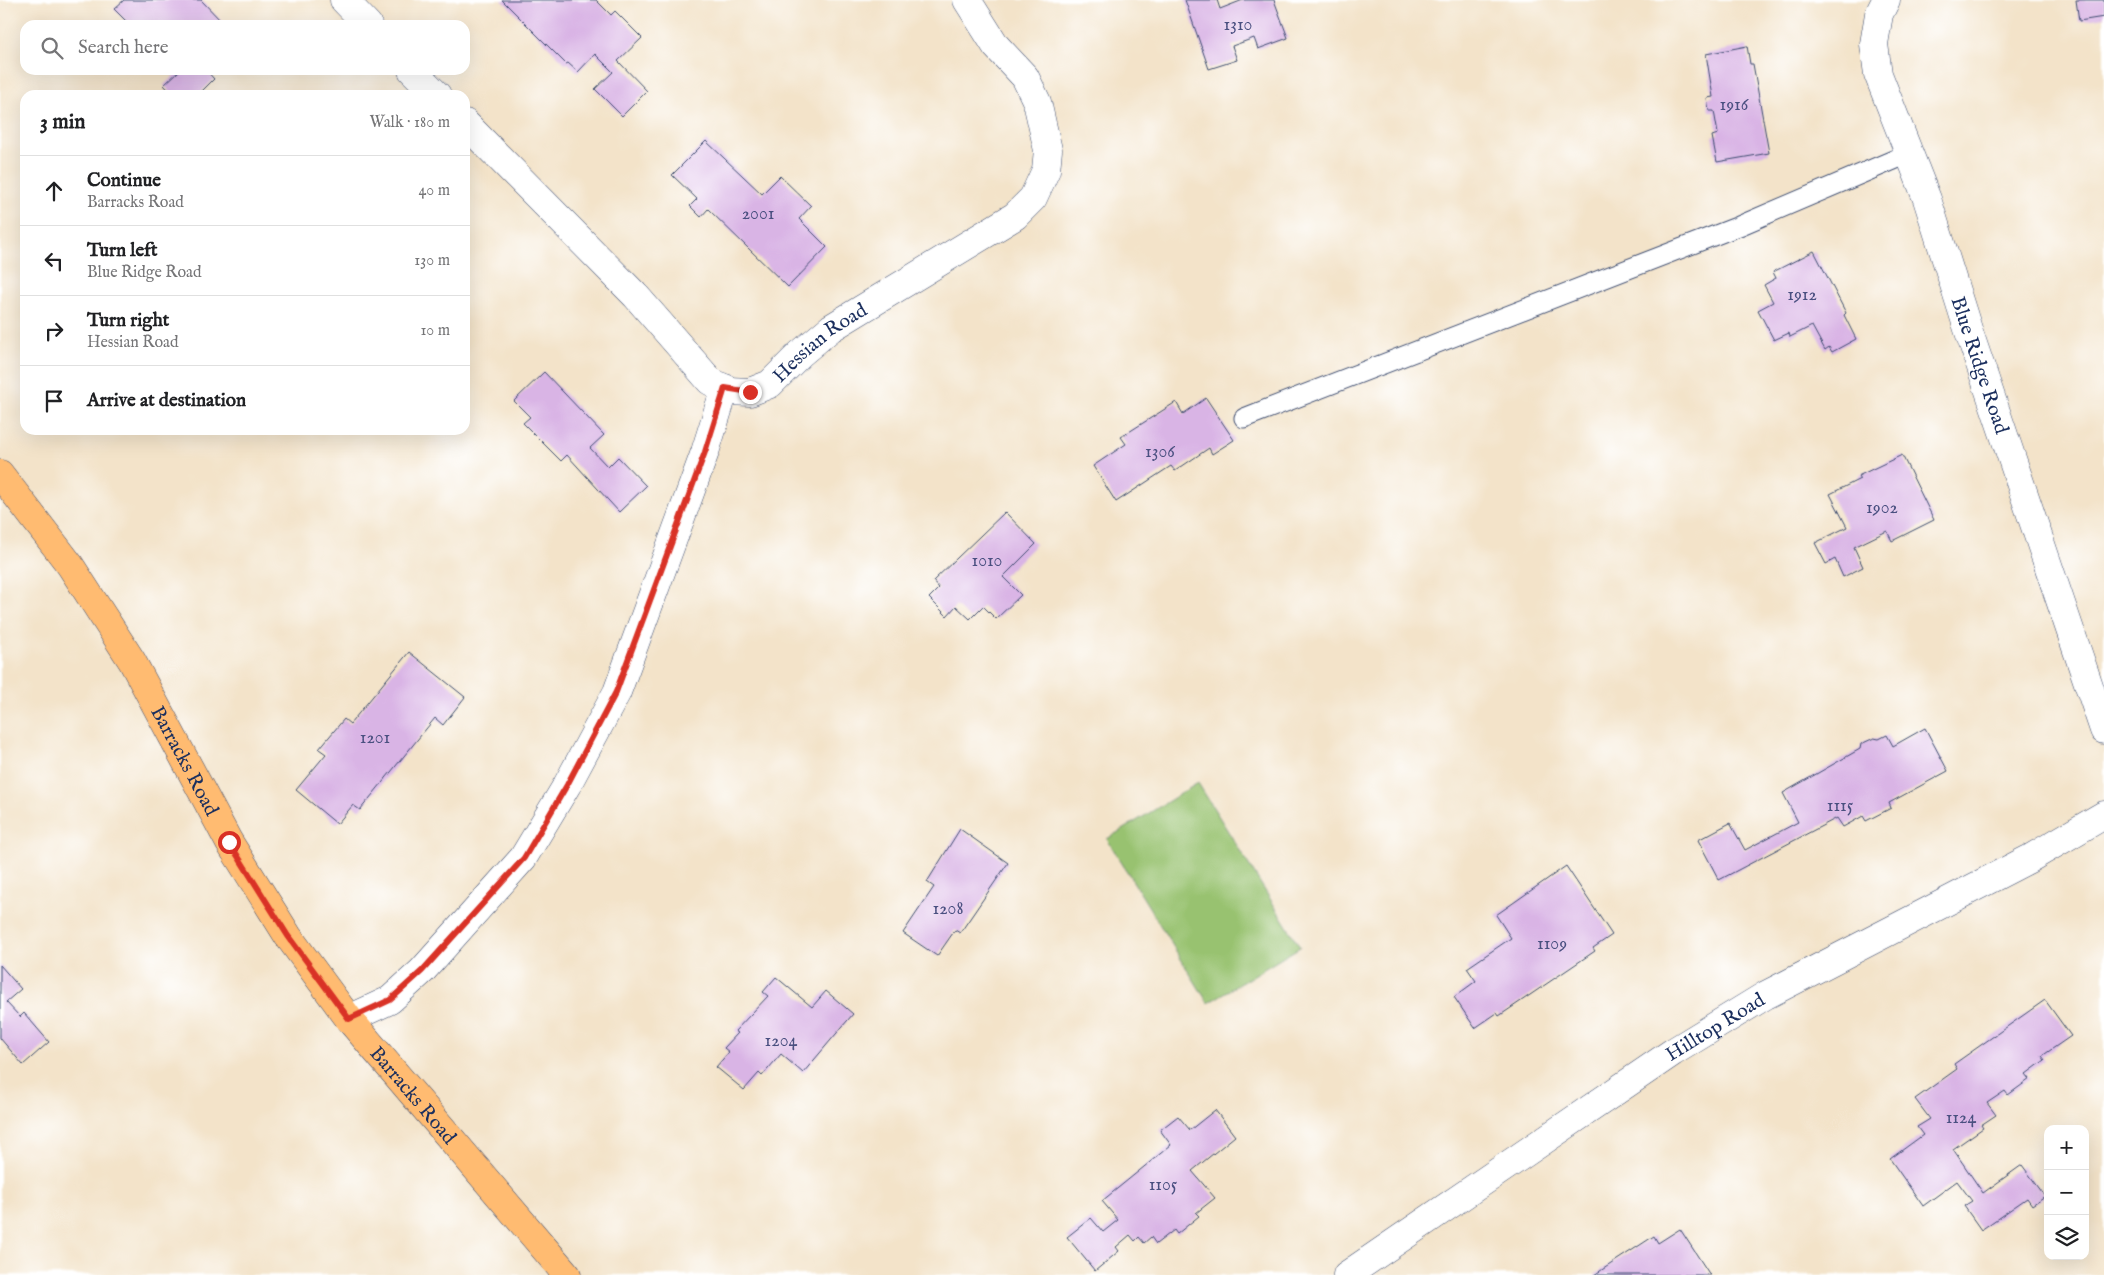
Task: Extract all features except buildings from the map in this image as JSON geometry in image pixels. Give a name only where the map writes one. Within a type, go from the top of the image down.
[{"type":"main road","name":"Barracks Road","points":[[0,474],[70,566],[132,662],[229,842],[288,936],[349,1019],[567,1275]]},
{"type":"street","points":[[344,0],[363,20]]},
{"type":"street","name":"Hessian Road","points":[[470,129],[636,296],[710,381],[725,388],[750,392],[770,384],[800,354],[831,328],[1015,216],[1033,198],[1046,170],[1048,150],[1037,102],[1024,77],[996,46],[967,0]]},
{"type":"street","name":"Blue Ridge Road","points":[[1886,0],[1879,14],[1874,44],[1878,74],[1910,153],[2104,730]]},
{"type":"street","points":[[417,75],[432,90]]},
{"type":"street","points":[[349,1019],[390,1000],[422,971],[524,858],[567,785],[616,692],[705,452],[725,388]]},
{"type":"street","name":"Hilltop Road","points":[[1347,1275],[1673,1052],[1766,995],[2030,859],[2104,815]]},
{"type":"lane","points":[[1244,418],[1739,226],[1910,153]]},
{"type":"green space","points":[[1198,783],[1300,947],[1208,1003],[1107,839]]},
{"type":"route","points":[[229,842],[288,936],[349,1019],[390,1000],[422,971],[524,858],[567,785],[616,692],[656,590],[705,452],[725,388],[729,391],[750,392]]}]
